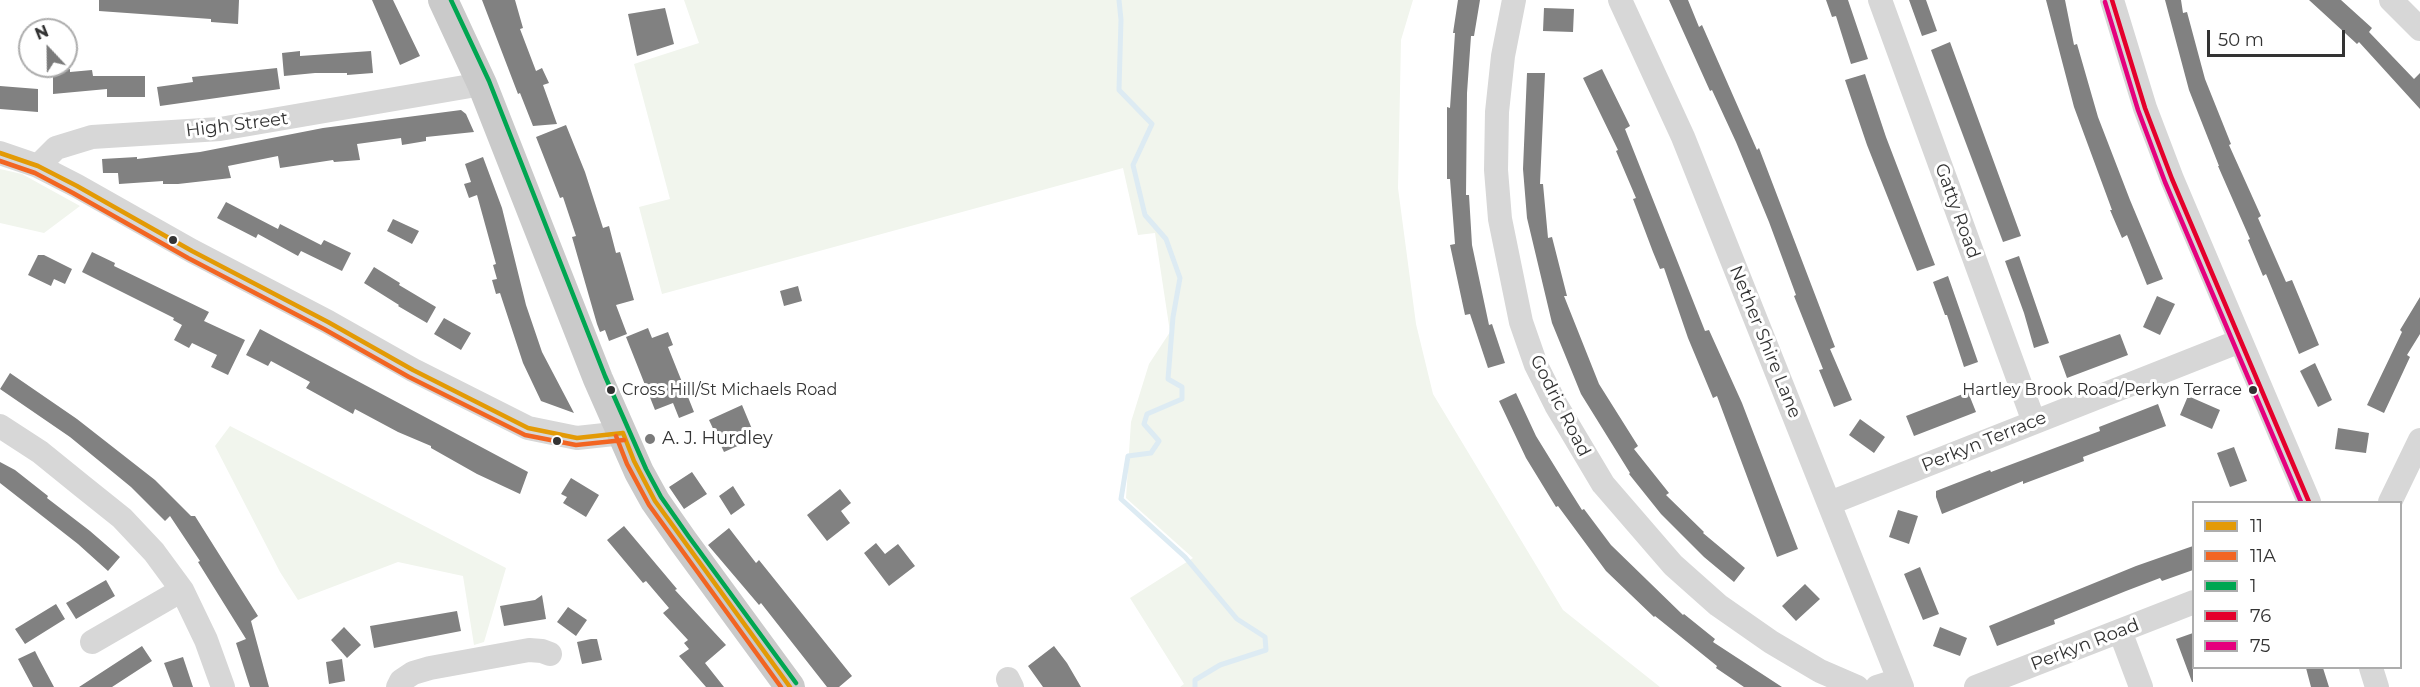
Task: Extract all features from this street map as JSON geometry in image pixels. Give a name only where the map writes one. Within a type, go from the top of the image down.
[{"type":"main road","points":[[443,0],[482,84],[594,369],[634,461],[655,501],[790,687]]},
{"type":"street","name":"Godric Road","points":[[1514,0],[1503,56],[1497,112],[1496,170],[1500,219],[1521,321],[1536,365],[1603,484],[1673,565],[1718,605],[1771,642],[1820,671],[1857,687]]},
{"type":"street","name":"Nether Shire Lane","points":[[1620,0],[1683,137],[1830,503],[1892,685]]},
{"type":"street","name":"Gatty Road","points":[[1880,0],[2034,422]]},
{"type":"street","points":[[2112,0],[2145,108],[2168,168],[2308,501]]},
{"type":"street","points":[[2391,0],[2420,29]]},
{"type":"street","name":"High Street","points":[[38,166],[56,148],[92,137],[220,129],[482,84]]},
{"type":"street","points":[[0,153],[38,166],[413,370],[528,428],[577,438],[622,433]]},
{"type":"street","name":"Perkyn Terrace","points":[[1830,503],[2240,341]]},
{"type":"street","points":[[0,426],[40,452],[122,518],[154,552],[182,590],[206,640],[224,687]]},
{"type":"street","points":[[2390,501],[2420,440]]},
{"type":"street","points":[[92,642],[182,590]]},
{"type":"street","name":"Perkyn Road","points":[[1976,687],[2192,602]]},
{"type":"street","points":[[2120,631],[2141,687]]},
{"type":"street","points":[[398,687],[401,681],[413,673],[430,668],[529,650],[549,654]]},
{"type":"street","points":[[2371,669],[2377,687]]},
{"type":"shaded area","points":[[684,0],[1413,0],[1401,40],[1398,188],[1416,324],[1433,394],[1563,610],[1660,687],[1180,687],[1184,684],[1130,598],[1193,558],[1126,498],[1131,422],[1149,364],[1170,332],[1155,233],[1138,235],[1123,168],[662,294],[639,207],[670,199],[634,64],[699,43]]},
{"type":"shaded area","points":[[0,169],[22,174],[80,206],[44,233],[0,223]]},
{"type":"shaded area","points":[[230,426],[506,568],[484,642],[474,645],[463,576],[398,562],[298,600],[280,572],[215,446]]},
{"type":"building","points":[[99,0],[239,0],[238,24],[211,22],[211,19],[99,11]]},
{"type":"building","points":[[372,0],[393,0],[420,56],[400,65]]},
{"type":"building","points":[[482,0],[515,0],[523,28],[520,29],[536,71],[542,68],[549,83],[543,85],[557,124],[533,126],[520,93],[518,94]]},
{"type":"building","points":[[1458,0],[1480,0],[1474,36],[1471,36],[1467,93],[1466,195],[1469,195],[1472,245],[1489,325],[1492,324],[1505,363],[1488,368],[1470,314],[1465,315],[1450,245],[1455,244],[1450,179],[1447,179],[1447,107],[1450,108],[1455,33],[1453,33]]},
{"type":"building","points":[[1669,0],[1688,0],[1699,27],[1702,25],[1757,150],[1759,148],[1835,347],[1830,349],[1852,400],[1834,407],[1819,370],[1823,369],[1794,296],[1796,295],[1769,222],[1736,142]]},
{"type":"building","points":[[1826,0],[1848,0],[1868,59],[1851,64],[1836,16],[1832,17]]},
{"type":"building","points":[[1909,0],[1926,0],[1937,31],[1922,36]]},
{"type":"building","points":[[2046,0],[2065,0],[2074,45],[2077,44],[2098,117],[2163,279],[2147,285],[2127,235],[2122,238],[2110,210],[2112,210],[2074,107]]},
{"type":"building","points":[[2165,0],[2181,0],[2183,13],[2187,12],[2205,79],[2231,144],[2229,145],[2261,216],[2258,218],[2286,282],[2292,280],[2319,345],[2299,354],[2266,274],[2263,276],[2248,240],[2250,239],[2218,166],[2189,90]]},
{"type":"building","points":[[2309,0],[2341,0],[2372,28],[2369,32],[2414,79],[2420,73],[2420,109],[2359,42],[2357,44]]},
{"type":"building","points":[[665,8],[674,44],[637,56],[628,14]]},
{"type":"building","points":[[1544,8],[1574,9],[1573,32],[1543,31]]},
{"type":"building","points":[[1950,42],[2021,236],[2003,242],[1931,50]]},
{"type":"building","points":[[300,51],[300,56],[371,51],[373,73],[347,75],[347,73],[315,73],[284,76],[282,53]]},
{"type":"building","points":[[277,68],[280,89],[160,106],[157,87],[193,82],[192,77]]},
{"type":"building","points":[[1602,69],[1630,126],[1625,129],[1705,331],[1709,330],[1742,403],[1798,549],[1777,557],[1717,396],[1713,398],[1688,338],[1664,268],[1660,269],[1653,252],[1633,199],[1636,198],[1616,151],[1618,150],[1583,78]]},
{"type":"building","points":[[92,70],[93,76],[145,76],[145,97],[107,97],[107,89],[53,94],[53,78],[78,78],[78,71]]},
{"type":"building","points":[[1527,73],[1545,73],[1540,184],[1543,184],[1548,238],[1552,237],[1567,296],[1564,296],[1599,384],[1638,446],[1634,449],[1669,493],[1666,495],[1703,533],[1745,568],[1734,582],[1704,557],[1661,514],[1629,474],[1581,394],[1552,323],[1527,218],[1523,169]]},
{"type":"building","points":[[1865,74],[1886,137],[1935,265],[1917,271],[1867,145],[1845,80]]},
{"type":"building","points":[[0,86],[38,89],[38,112],[0,109]]},
{"type":"building","points":[[461,110],[466,114],[474,132],[426,137],[426,141],[402,145],[401,138],[357,144],[360,160],[334,162],[333,160],[280,168],[278,156],[228,166],[231,178],[178,184],[163,184],[163,181],[119,184],[118,173],[103,173],[102,159],[137,157],[137,159],[200,152],[323,128]]},
{"type":"building","points":[[566,125],[585,172],[603,228],[609,226],[616,253],[620,252],[634,300],[616,305],[627,334],[609,341],[605,330],[600,332],[597,324],[572,237],[576,236],[563,197],[560,198],[536,137]]},
{"type":"building","points":[[483,157],[502,208],[526,305],[542,352],[574,413],[541,401],[523,363],[500,293],[496,294],[492,280],[497,279],[493,265],[496,264],[477,195],[469,198],[464,184],[471,182],[465,164]]},
{"type":"building","points":[[226,202],[278,229],[280,224],[321,245],[324,240],[351,253],[342,271],[301,251],[298,256],[258,234],[256,238],[217,218]]},
{"type":"building","points":[[393,219],[419,231],[412,244],[387,231]]},
{"type":"building","points":[[92,252],[115,263],[114,266],[209,312],[204,321],[245,340],[228,375],[211,367],[217,355],[192,343],[189,348],[174,340],[182,325],[173,320],[174,318],[82,272]]},
{"type":"building","points":[[38,255],[44,255],[72,269],[65,284],[54,279],[51,286],[28,275]]},
{"type":"building","points":[[2019,256],[2049,343],[2034,348],[2005,261]]},
{"type":"building","points":[[374,267],[436,307],[427,323],[364,283]]},
{"type":"building","points":[[1948,276],[1978,362],[1964,367],[1947,315],[1945,315],[1933,282]]},
{"type":"building","points":[[798,286],[802,301],[784,306],[780,291]]},
{"type":"building","points":[[2157,296],[2175,304],[2160,335],[2143,327]]},
{"type":"building","points":[[2420,297],[2420,334],[2407,355],[2410,357],[2384,413],[2367,405],[2402,332],[2400,330]]},
{"type":"building","points":[[444,318],[471,333],[461,350],[434,334]]},
{"type":"building","points":[[648,328],[652,338],[668,332],[673,345],[668,347],[694,412],[679,418],[673,403],[655,410],[626,337]]},
{"type":"building","points":[[260,329],[528,472],[520,494],[477,474],[431,446],[398,432],[355,409],[353,414],[306,388],[310,382],[271,361],[268,366],[246,355]]},
{"type":"building","points":[[2120,334],[2128,355],[2067,378],[2059,356]]},
{"type":"building","points":[[2315,363],[2332,400],[2318,407],[2300,371]]},
{"type":"building","points":[[10,373],[77,419],[155,480],[191,516],[195,516],[258,616],[251,621],[269,687],[250,687],[236,643],[246,639],[198,562],[200,561],[170,516],[165,521],[131,487],[70,437],[0,389]]},
{"type":"building","points":[[1968,392],[1976,412],[1914,436],[1906,416]]},
{"type":"building","points":[[1516,393],[1536,436],[1565,483],[1582,510],[1584,509],[1611,545],[1683,615],[1715,639],[1713,642],[1782,687],[1744,687],[1716,668],[1717,666],[1654,617],[1606,571],[1558,506],[1556,507],[1526,458],[1499,401]]},
{"type":"building","points":[[2188,396],[2220,410],[2212,429],[2180,415]]},
{"type":"building","points":[[2158,404],[2166,426],[2083,457],[2084,461],[2023,484],[2023,481],[1942,514],[1936,491],[2100,431],[2099,427]]},
{"type":"building","points":[[742,405],[752,429],[738,435],[742,444],[724,452],[709,420]]},
{"type":"building","points":[[1860,419],[1885,437],[1874,453],[1849,435]]},
{"type":"building","points":[[2338,428],[2369,433],[2366,453],[2335,449]]},
{"type":"building","points":[[2234,447],[2247,481],[2230,487],[2217,453]]},
{"type":"building","points":[[0,462],[15,470],[48,496],[47,498],[120,557],[108,571],[78,544],[0,483]]},
{"type":"building","points":[[692,472],[707,494],[684,509],[669,487]]},
{"type":"building","points":[[571,478],[599,495],[586,517],[563,503],[567,497],[561,494]]},
{"type":"building","points":[[733,486],[745,505],[731,515],[719,496]]},
{"type":"building","points":[[840,489],[851,503],[841,511],[850,523],[827,541],[807,515]]},
{"type":"building","points":[[1898,510],[1918,516],[1909,544],[1889,537]]},
{"type":"building","points":[[624,526],[677,589],[675,590],[726,645],[705,663],[724,687],[706,687],[679,656],[689,649],[684,643],[688,640],[663,613],[669,608],[646,581],[643,583],[607,540]]},
{"type":"building","points":[[729,528],[756,563],[759,560],[852,676],[839,687],[827,687],[761,603],[759,605],[708,545]]},
{"type":"building","points":[[876,543],[885,554],[898,544],[915,566],[889,586],[864,553]]},
{"type":"building","points":[[2192,546],[2192,570],[2162,581],[2160,578],[2126,591],[2054,620],[2055,624],[1997,646],[1989,626],[2136,566]]},
{"type":"building","points":[[1920,567],[1939,614],[1923,620],[1904,574]]},
{"type":"building","points":[[106,580],[115,596],[76,619],[66,603]]},
{"type":"building","points":[[1805,584],[1820,599],[1796,621],[1782,606]]},
{"type":"building","points":[[542,595],[546,619],[504,626],[500,606],[535,600]]},
{"type":"building","points":[[56,604],[65,619],[25,644],[15,629]]},
{"type":"building","points":[[568,607],[587,620],[576,636],[557,622]]},
{"type":"building","points":[[457,611],[461,631],[374,648],[370,626]]},
{"type":"building","points":[[344,627],[361,645],[347,658],[331,640]]},
{"type":"building","points":[[1940,627],[1967,638],[1960,656],[1933,646]]},
{"type":"building","points":[[2192,633],[2193,682],[2192,682],[2176,639]]},
{"type":"building","points":[[597,639],[602,660],[582,664],[577,642]]},
{"type":"building","points":[[142,646],[152,661],[112,687],[79,687]]},
{"type":"building","points":[[1054,646],[1081,687],[1043,687],[1028,666]]},
{"type":"building","points":[[35,651],[54,687],[33,687],[18,659]]},
{"type":"building","points":[[183,657],[193,687],[173,687],[164,663]]},
{"type":"building","points":[[342,659],[345,681],[329,684],[326,662]]},
{"type":"building","points":[[2306,669],[2323,669],[2329,687],[2311,687]]},
{"type":"waterway","points":[[1119,0],[1121,20],[1119,90],[1152,124],[1133,165],[1145,215],[1166,239],[1180,278],[1173,317],[1168,379],[1182,387],[1182,399],[1147,414],[1144,424],[1159,441],[1151,453],[1128,456],[1121,499],[1185,557],[1237,619],[1265,637],[1266,650],[1220,665],[1195,680],[1195,687]]},
{"type":"transit line","name":"1","points":[[451,0],[489,81],[605,376],[646,469],[661,497],[689,537],[796,683]]},
{"type":"transit line","name":"76","points":[[2112,0],[2145,108],[2172,179],[2309,501]]},
{"type":"transit line","name":"75","points":[[2105,2],[2138,110],[2165,182],[2301,501]]},
{"type":"transit line","name":"11","points":[[0,153],[38,166],[77,186],[413,370],[528,428],[577,438],[623,433]]},
{"type":"transit line","name":"11A","points":[[0,161],[35,173],[409,377],[525,435],[576,445],[624,440]]},
{"type":"transit line","name":"11","points":[[623,433],[634,461],[655,501],[790,687]]},
{"type":"transit line","name":"11A","points":[[616,436],[627,464],[649,505],[781,687]]},
{"type":"place","name":"Cross Hill/St Michaels Road","points":[[611,390]]},
{"type":"place","name":"Hartley Brook Road/Perkyn Terrace","points":[[2253,390]]},
{"type":"place","name":"A. J. Hurdley","points":[[650,439]]}]
